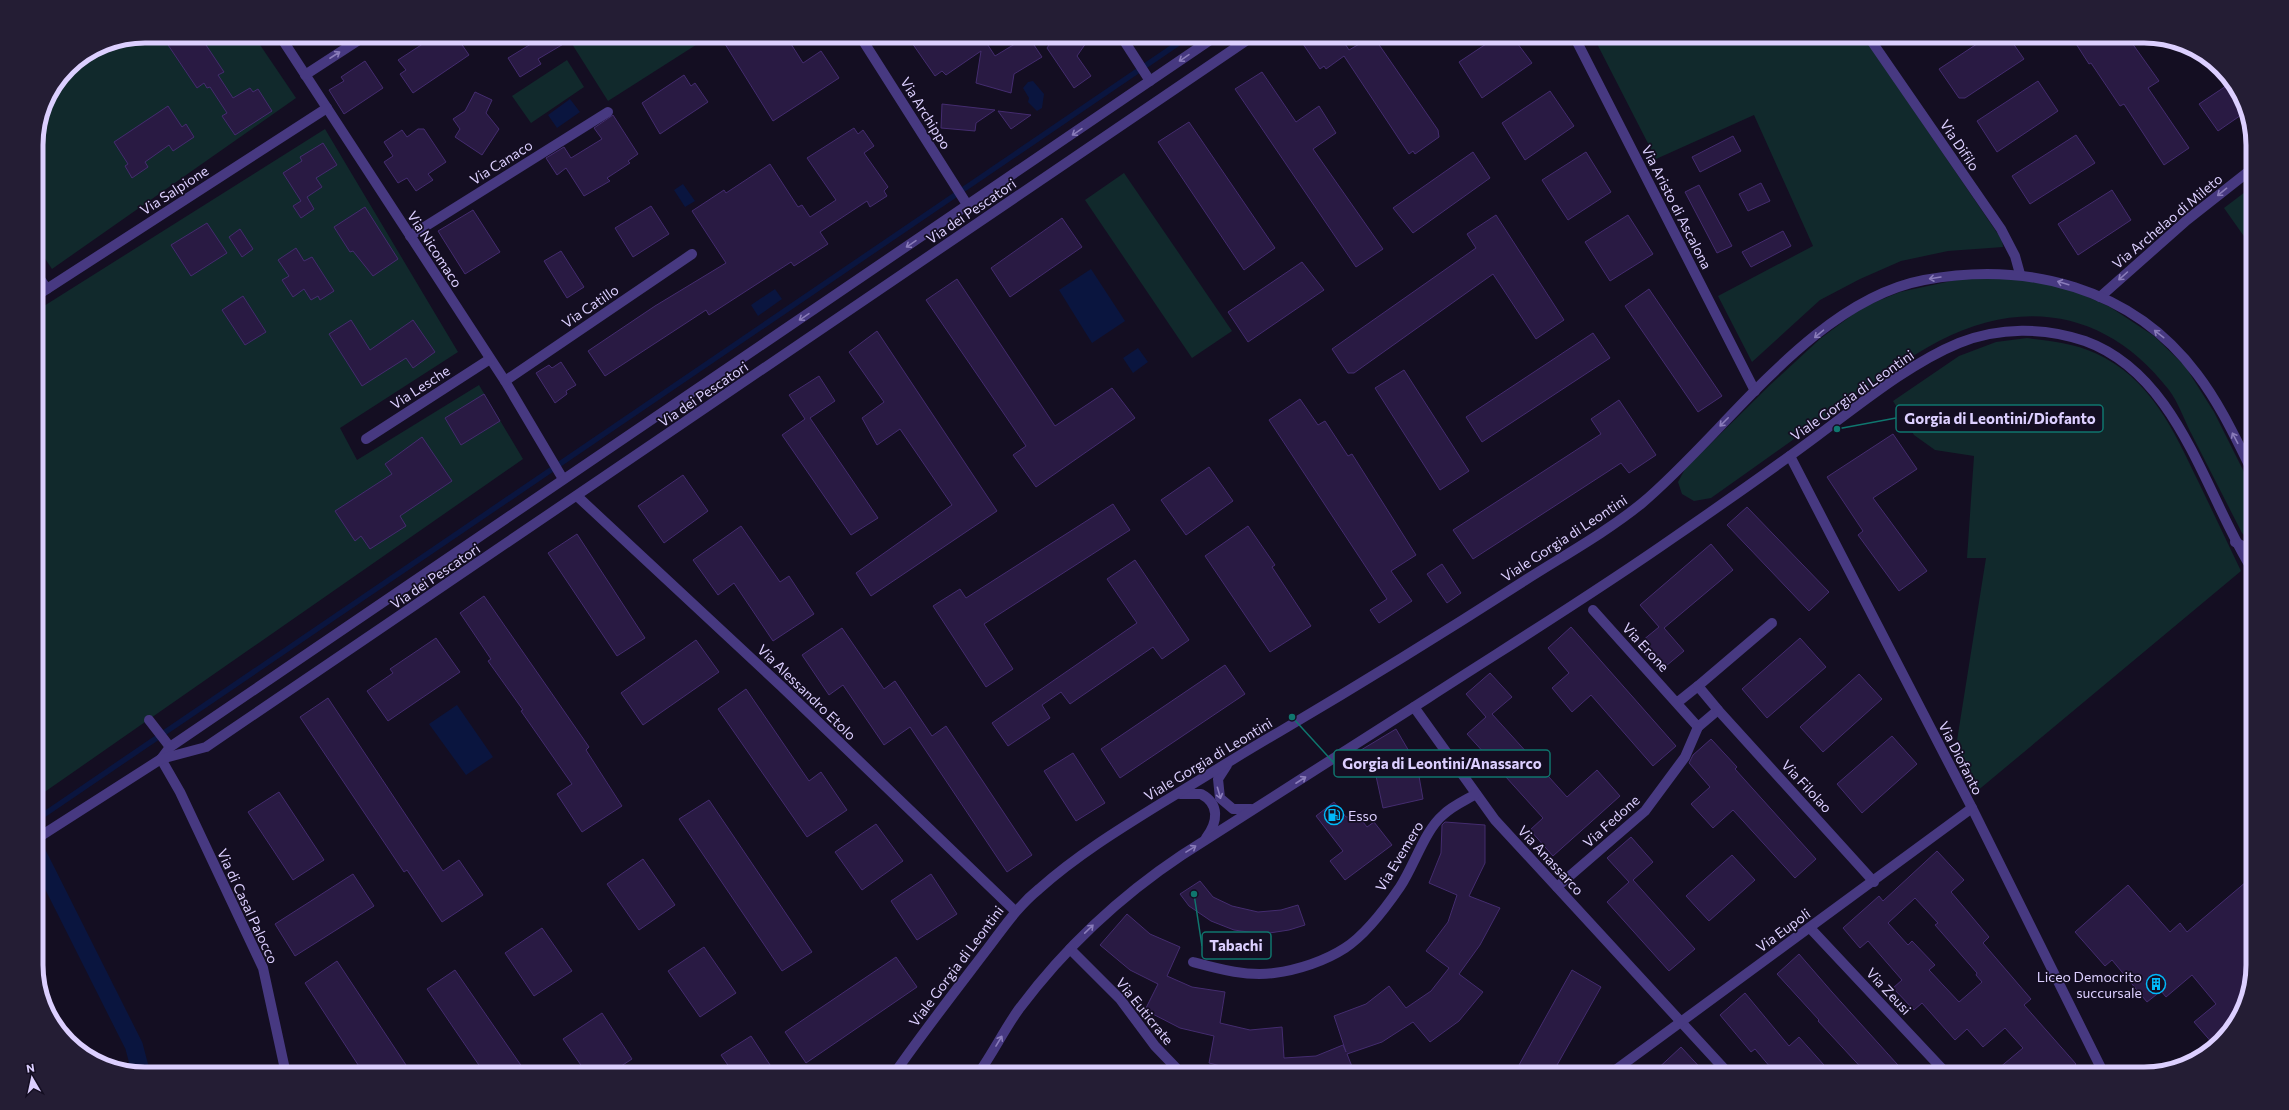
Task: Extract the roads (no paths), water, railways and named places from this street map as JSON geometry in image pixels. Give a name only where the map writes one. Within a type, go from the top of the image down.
[{"type":"street","name":"Via Nicomaco","points":[[284,43],[505,380],[561,476]]},
{"type":"street","points":[[305,75],[354,43]]},
{"type":"street","name":"Via Archippo","points":[[864,43],[966,202]]},
{"type":"street","points":[[1125,43],[1148,77]]},
{"type":"street","name":"Via dei Pescatori","points":[[161,759],[168,744],[1148,77],[1204,43]]},
{"type":"street","name":"Via dei Pescatori","points":[[43,834],[77,810],[161,759],[206,747],[1243,43]]},
{"type":"street","name":"Via Aristo di Ascalona","points":[[1578,43],[1755,391]]},
{"type":"street","name":"Via Difilo","points":[[1873,43],[2006,237],[2015,256],[2020,274]]},
{"type":"street","name":"Via Salpione","points":[[43,292],[327,108]]},
{"type":"street","name":"Via Canaco","points":[[410,236],[608,112]]},
{"type":"street","name":"Via Archelao di Mileto","points":[[2100,297],[2187,220],[2246,174]]},
{"type":"street","name":"Via Catillo","points":[[505,380],[692,254]]},
{"type":"street","name":"Viale Gorgia di Leontini","points":[[899,1067],[935,1016],[1016,911],[1044,884],[1079,857],[1232,759],[1386,669],[1617,522],[1649,496],[1781,366],[1831,324],[1855,307],[1882,293],[1920,281],[1957,275],[1986,273],[2020,274],[2065,284],[2100,297],[2152,329],[2181,354],[2208,390],[2246,460]]},
{"type":"street","points":[[43,283],[47,289]]},
{"type":"street","name":"Viale Gorgia di Leontini","points":[[982,1067],[1018,1011],[1070,949],[1096,923],[1145,881],[1204,841],[1604,586],[1790,456],[1878,392],[1948,348],[1970,339],[2011,331],[2049,332],[2087,342],[2105,350],[2129,366],[2148,384],[2166,407],[2178,427],[2234,541],[2246,560]]},
{"type":"street","name":"Via Lesche","points":[[366,439],[490,359]]},
{"type":"street","name":"Via Diofanto","points":[[1790,456],[1972,808],[2101,1067]]},
{"type":"street","name":"Via Alessandro Etolo","points":[[577,496],[776,681],[1016,911]]},
{"type":"street","points":[[2234,541],[2246,548]]},
{"type":"street","name":"Via Erone","points":[[1593,610],[1678,702],[1698,727]]},
{"type":"street","points":[[1678,702],[1772,623]]},
{"type":"street","name":"Via Filolao","points":[[1698,686],[1874,882]]},
{"type":"street","name":"Via Anassarco","points":[[1414,707],[1495,820],[1723,1067]]},
{"type":"street","points":[[1698,727],[1718,710]]},
{"type":"street","points":[[151,722],[168,744]]},
{"type":"street","name":"Via Fedone","points":[[1557,887],[1646,812],[1685,757],[1698,727]]},
{"type":"street","name":"Via di Casal Palocco","points":[[161,759],[180,792],[263,968],[284,1067]]},
{"type":"street","points":[[1232,759],[1221,772],[1218,779],[1220,798],[1233,809],[1242,811],[1259,807]]},
{"type":"street","points":[[1174,796],[1186,792],[1197,793],[1206,796],[1214,805],[1216,821],[1204,841]]},
{"type":"street","name":"Via Evemero","points":[[1193,962],[1231,972],[1273,973],[1312,964],[1346,947],[1374,920],[1399,888],[1419,854],[1428,833],[1443,815],[1476,794]]},
{"type":"street","name":"Via Eupoli","points":[[1619,1067],[1680,1021],[1874,882],[1972,808]]},
{"type":"street","name":"Via Zeusi","points":[[1810,928],[1940,1067]]},
{"type":"street","name":"Via Euticrate","points":[[1070,949],[1120,998],[1155,1046],[1175,1067]]},
{"type":"water","points":[[1033,81],[1044,94],[1042,108],[1037,111],[1028,102],[1029,98],[1023,88],[1028,82]]},
{"type":"water","points":[[570,99],[580,112],[557,128],[548,115]]},
{"type":"water","points":[[683,184],[695,201],[685,207],[674,190]]},
{"type":"water","points":[[1091,269],[1125,321],[1092,343],[1059,290]]},
{"type":"water","points":[[775,289],[782,299],[758,316],[751,305]]},
{"type":"water","points":[[1138,348],[1148,362],[1133,373],[1123,358]]},
{"type":"water","points":[[457,705],[493,757],[466,775],[429,724]]},
{"type":"waterway","points":[[43,815],[1179,43]]},
{"type":"waterway","points":[[43,865],[134,1046],[139,1067]]},
{"type":"place","name":"Gorgia di Leontini/Diofanto","points":[[1837,429]]},
{"type":"place","name":"Gorgia di Leontini/Anassarco","points":[[1292,717]]},
{"type":"place","name":"Esso","points":[[1334,815]]},
{"type":"place","name":"Tabachi","points":[[1194,894]]},
{"type":"place","name":"Liceo Democrito succursale","points":[[2156,984]]}]
